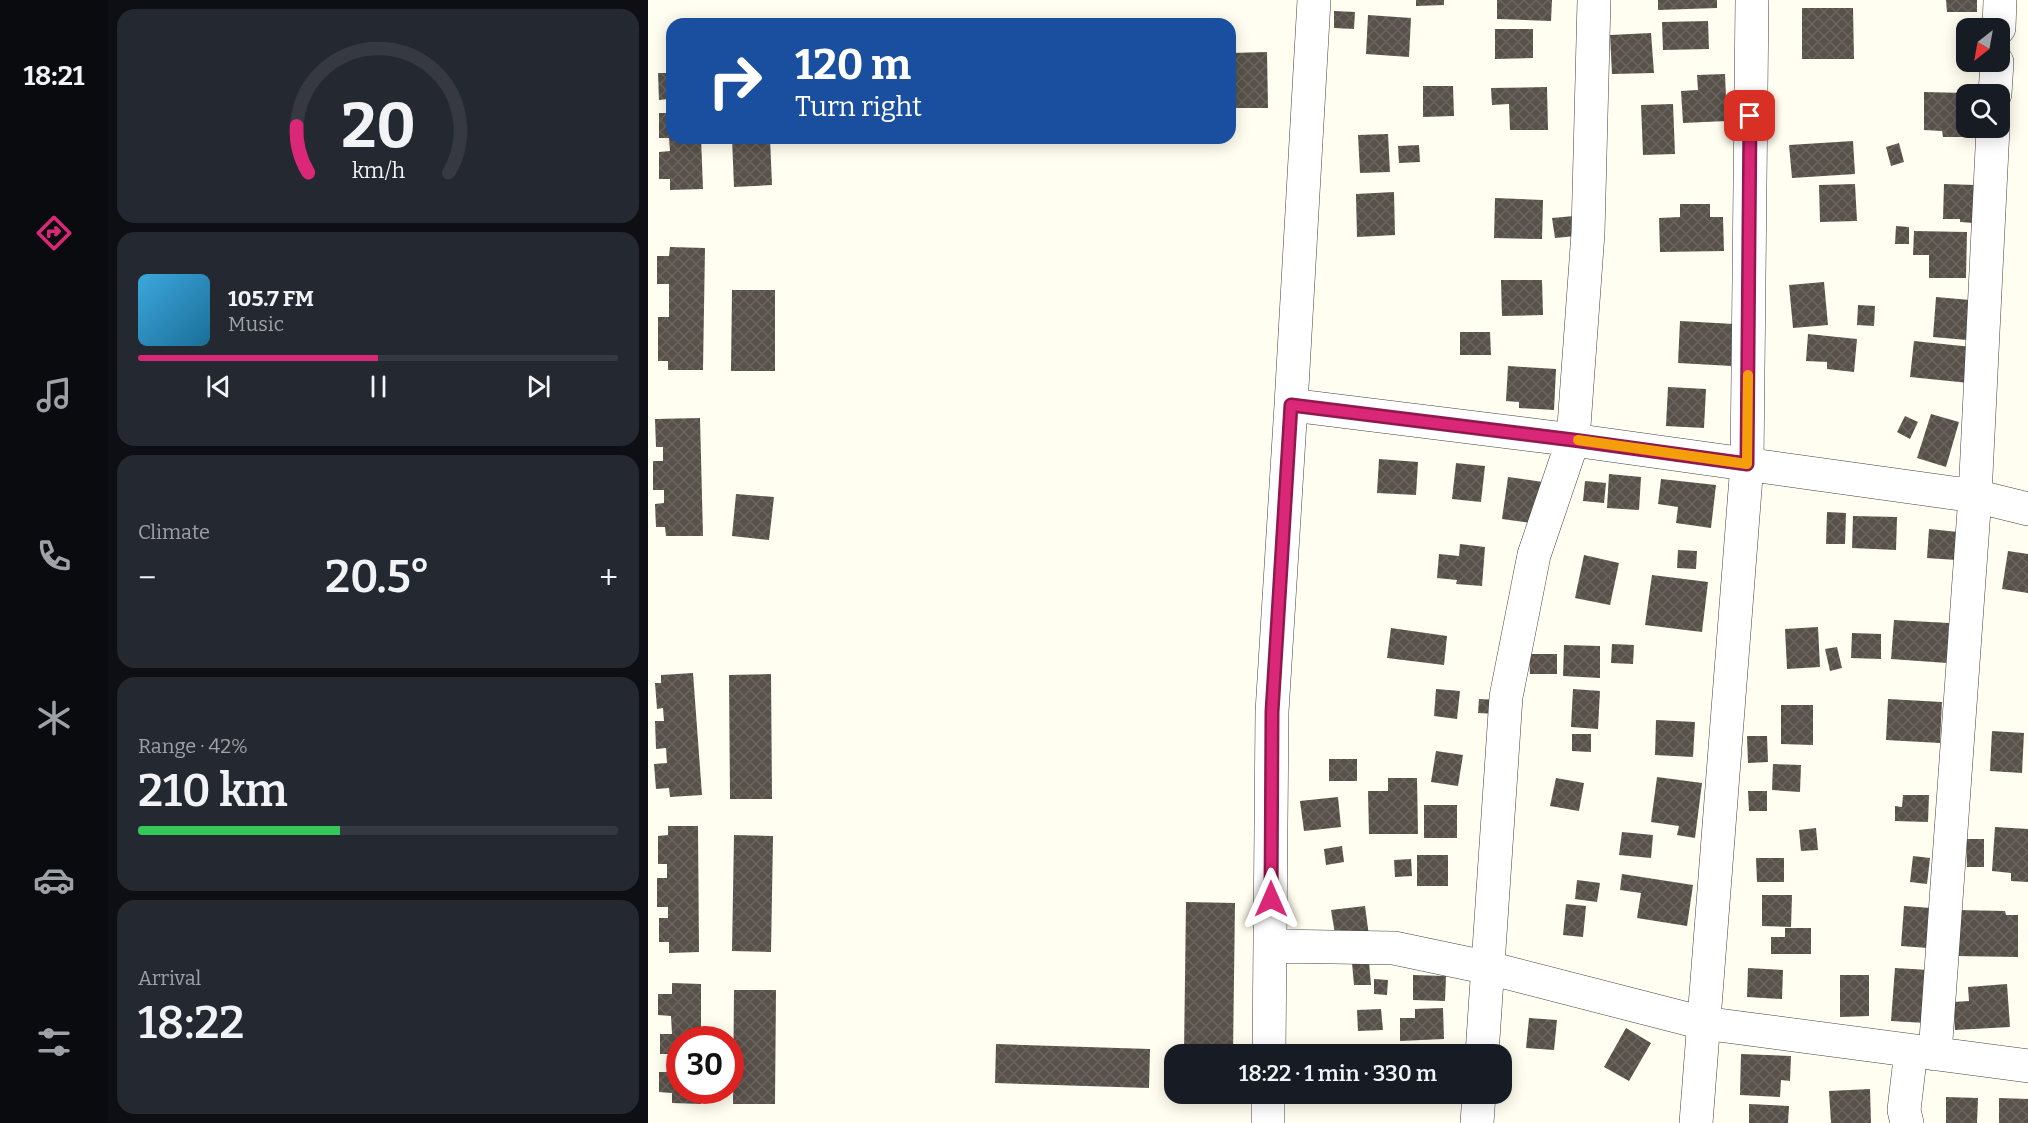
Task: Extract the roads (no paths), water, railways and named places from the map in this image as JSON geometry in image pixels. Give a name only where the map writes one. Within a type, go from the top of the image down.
[{"type":"street","points":[[1269,1044],[1272,712],[1314,0]]},
{"type":"street","points":[[1483,1044],[1506,698],[1534,555],[1573,440],[1588,233],[1594,0]]},
{"type":"street","points":[[1696,1123],[1747,464],[1752,0]]},
{"type":"street","points":[[1999,18],[2000,0]]},
{"type":"street","points":[[1907,1123],[1904,1110],[1923,1052],[1974,496],[1993,138]]},
{"type":"street","points":[[1291,405],[1573,440],[1974,496],[2028,509]]},
{"type":"street","points":[[1270,946],[1394,948],[1489,968],[1703,1023],[2028,1066]]},
{"type":"street","points":[[1268,1104],[1268,1123]]},
{"type":"street","points":[[1477,1123],[1478,1104]]}]
